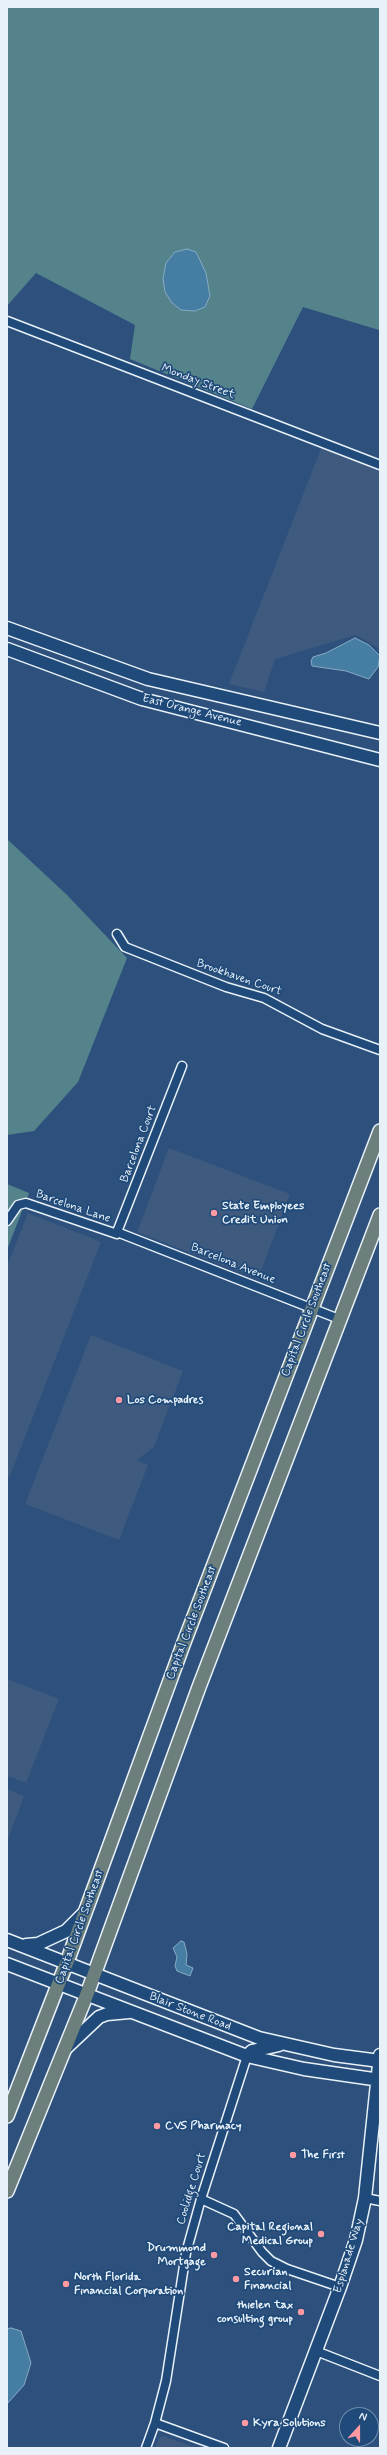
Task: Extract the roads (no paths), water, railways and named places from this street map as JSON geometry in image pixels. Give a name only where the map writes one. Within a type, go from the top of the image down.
[{"type":"main road","name":"Capital Circle Southeast","points":[[7,2116],[86,1912],[183,1645],[380,1131]]},
{"type":"main road","points":[[7,2191],[95,1974],[199,1687],[380,1215]]},
{"type":"street","name":"Monday Street","points":[[7,321],[380,465]]},
{"type":"street","name":"East Orange Avenue","points":[[7,628],[148,679],[380,733]]},
{"type":"street","name":"East Orange Avenue","points":[[7,649],[142,699],[380,760]]},
{"type":"street","name":"Brookhaven Court","points":[[117,934],[124,947],[226,987],[264,998],[322,1029],[380,1050]]},
{"type":"street","name":"Barcelona Court","points":[[117,1233],[182,1066]]},
{"type":"street","name":"Barcelona Lane","points":[[7,1221],[18,1205],[26,1203],[117,1233]]},
{"type":"street","name":"Barcelona Avenue","points":[[117,1233],[339,1319]]},
{"type":"street","points":[[23,1946],[38,1944],[55,1938],[66,1932],[86,1912]]},
{"type":"street","name":"Blair Stone Road","points":[[7,1940],[67,1962],[231,2028],[282,2044],[334,2055],[380,2059]]},
{"type":"street","name":"Blair Stone Road","points":[[7,1964],[247,2056],[304,2070],[378,2080]]},
{"type":"street","points":[[63,2051],[99,2016],[119,2012],[134,2013]]},
{"type":"street","points":[[247,2056],[252,2051],[282,2044]]},
{"type":"street","name":"Coolidge Court","points":[[146,2448],[155,2423],[166,2381],[186,2253],[201,2199],[247,2056]]},
{"type":"street","name":"Esplanade Way","points":[[279,2448],[340,2287],[356,2240],[365,2198],[380,2059]]},
{"type":"street","points":[[365,2198],[380,2201]]},
{"type":"street","points":[[201,2199],[234,2214],[262,2252],[272,2261],[287,2269],[340,2287]]},
{"type":"street","points":[[316,2351],[380,2376]]},
{"type":"street","points":[[155,2423],[224,2448]]},
{"type":"place","name":"State Employees Credit Union","points":[[214,1213]]},
{"type":"place","name":"Los Compadres","points":[[119,1400]]},
{"type":"place","name":"CVS Pharmacy","points":[[157,2126]]},
{"type":"place","name":"The First","points":[[293,2155]]},
{"type":"place","name":"Capital Regional Medical Group","points":[[321,2234]]},
{"type":"place","name":"Drummond Mortgage","points":[[214,2255]]},
{"type":"place","name":"Securian Financial","points":[[236,2279]]},
{"type":"place","name":"North Florida Financial Corporation","points":[[66,2284]]},
{"type":"place","name":"thielen tax consulting group","points":[[301,2312]]},
{"type":"place","name":"Kyra Solutions","points":[[245,2423]]}]
